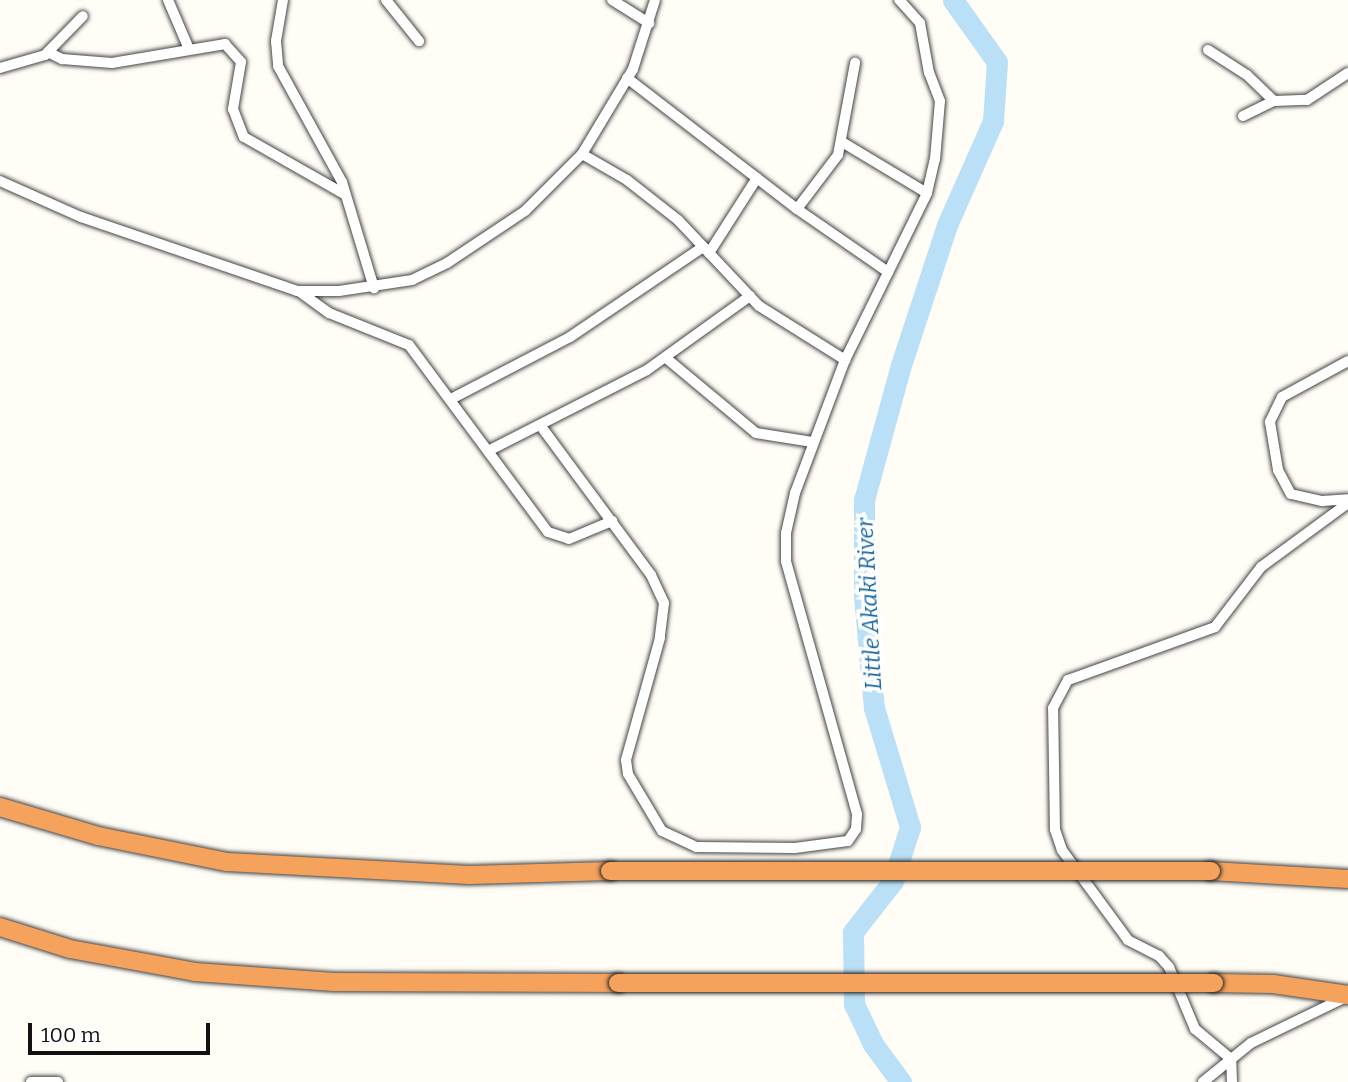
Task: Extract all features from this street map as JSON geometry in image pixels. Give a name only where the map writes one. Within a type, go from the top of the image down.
[{"type":"highway","points":[[0,807],[98,836],[227,862],[469,875],[610,872],[1212,871],[1348,880]]},
{"type":"highway","points":[[0,927],[69,949],[195,972],[334,982],[1214,983],[1273,984],[1348,995]]},
{"type":"street","points":[[168,0],[189,50]]},
{"type":"street","points":[[283,0],[276,41],[278,66],[310,117],[346,195],[374,288]]},
{"type":"street","points":[[386,0],[419,41]]},
{"type":"street","points":[[612,0],[649,23]]},
{"type":"street","points":[[297,290],[374,288],[412,280],[447,263],[525,211],[582,153],[627,79],[649,23],[654,0]]},
{"type":"street","points":[[540,425],[651,575],[664,603],[660,638],[626,760],[628,774],[662,831],[696,846],[795,848],[848,841],[856,829],[857,814],[786,561],[795,492],[812,442],[845,360],[927,193],[942,122],[940,101],[929,73],[920,23],[899,0]]},
{"type":"street","points":[[0,68],[31,62],[48,52],[83,16]]},
{"type":"street","points":[[48,52],[62,59],[112,63],[225,44],[233,48],[241,62],[233,110],[244,137],[346,195]]},
{"type":"street","points":[[1208,50],[1247,75],[1274,101]]},
{"type":"street","points":[[797,209],[842,142],[855,63]]},
{"type":"street","points":[[1243,116],[1274,101],[1307,100],[1348,73]]},
{"type":"street","points":[[627,79],[797,209],[888,272]]},
{"type":"street","points":[[842,142],[927,193]]},
{"type":"street","points":[[582,153],[627,180],[706,250],[750,296],[845,360]]},
{"type":"street","points":[[451,399],[570,337],[706,250],[757,178]]},
{"type":"street","points":[[0,181],[81,217],[297,290],[329,313],[409,345],[535,516],[559,540],[580,536],[612,521]]},
{"type":"street","points":[[488,451],[666,358],[750,296]]},
{"type":"street","points":[[666,358],[756,433],[812,442]]},
{"type":"street","points":[[1348,361],[1282,397],[1270,422],[1278,470],[1291,494],[1322,501],[1348,501]]},
{"type":"street","points":[[1232,1082],[1231,1059],[1195,1029],[1169,967],[1158,956],[1128,940],[1062,850],[1055,830],[1052,708],[1068,680],[1215,627],[1261,567],[1348,501]]},
{"type":"street","points":[[1203,1082],[1251,1043],[1348,995]]},
{"type":"street","points":[[32,1082],[58,1082]]},
{"type":"waterway","name":"Little Akaki River","points":[[901,1082],[873,1044],[854,1004],[853,932],[893,881],[910,827],[874,708],[864,596],[864,500],[901,365],[947,225],[993,121],[997,62],[953,0]]}]
